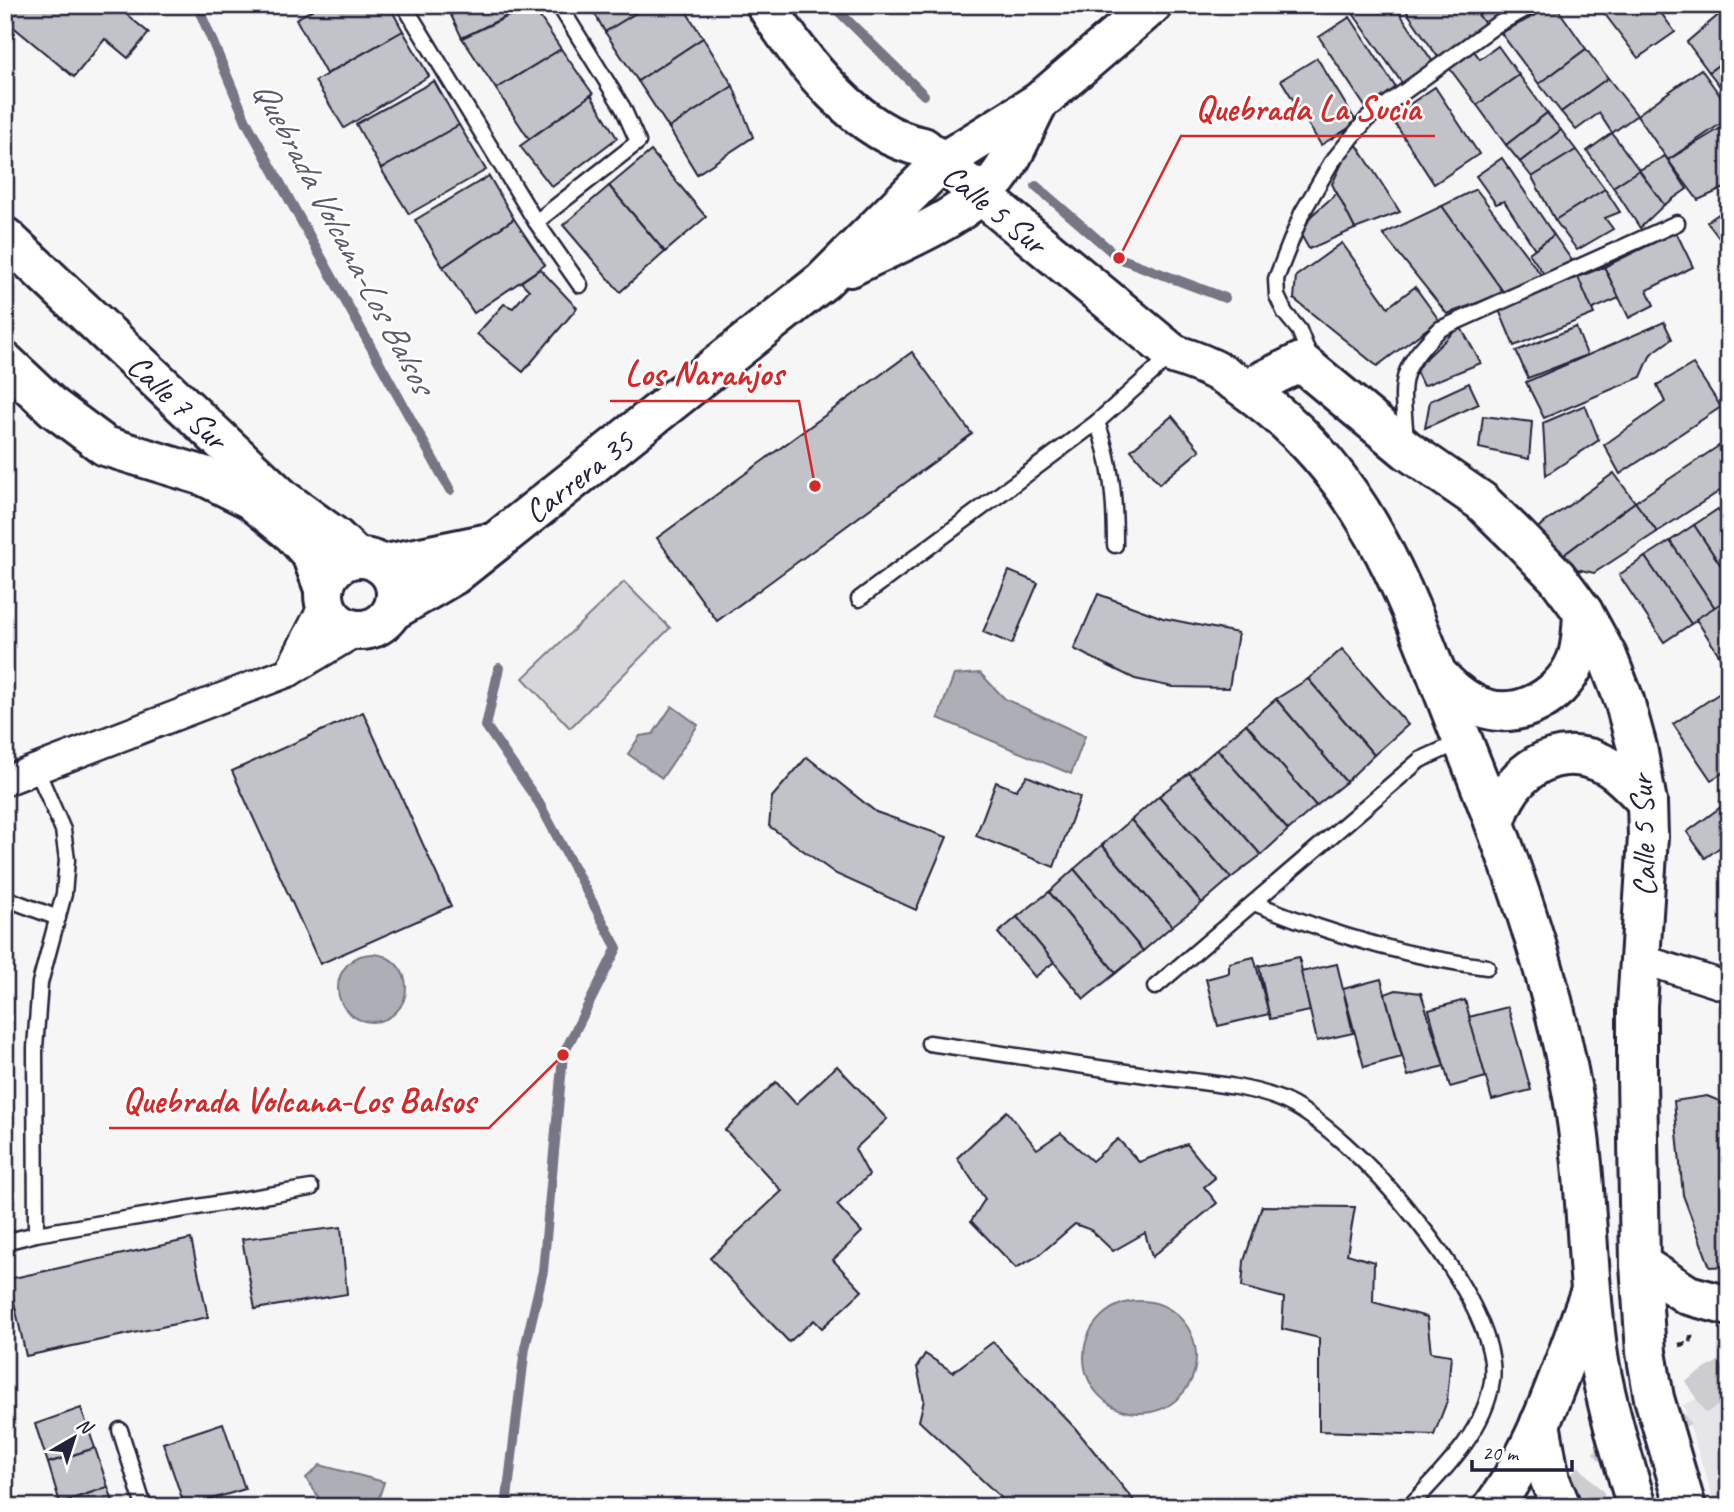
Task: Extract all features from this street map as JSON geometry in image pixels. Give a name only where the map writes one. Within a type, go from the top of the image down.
[{"type":"street","name":"Calle 5 Sur","points":[[766,5],[784,34],[836,96],[902,143],[923,147],[1173,354],[1210,365],[1246,389],[1287,422],[1330,466],[1369,521],[1393,565],[1496,821],[1522,894],[1558,1015],[1573,1096],[1599,1362],[1637,1507]]},
{"type":"street","name":"Carrera 35","points":[[392,611],[454,575],[824,281],[940,163],[1039,102],[1152,5]]},
{"type":"street","name":"Carrera 35","points":[[824,281],[953,215],[979,196],[999,177],[1039,102]]},
{"type":"street","name":"Calle 7 Sur","points":[[5,237],[284,500],[369,561]]},
{"type":"street","name":"Calle 7 Sur","points":[[5,362],[54,408],[105,446],[204,476],[250,499],[312,554],[324,596]]},
{"type":"street","name":"Calle 5 Sur","points":[[1301,362],[1407,450],[1481,501],[1557,577],[1583,612],[1607,656],[1624,700],[1637,747],[1647,802],[1648,837],[1637,1075],[1640,1264],[1646,1352],[1654,1398],[1686,1507]]},
{"type":"street","points":[[1246,389],[1301,362]]},
{"type":"street","name":"Carrera 35","points":[[369,561],[496,541]]},
{"type":"street","points":[[5,781],[289,672],[359,630],[379,624],[392,611],[395,586],[369,561],[334,568],[289,672]]},
{"type":"street","points":[[324,596],[338,622],[359,630]]},
{"type":"street","points":[[1437,674],[1452,690],[1474,705],[1498,711],[1523,709],[1547,699],[1565,681],[1577,659],[1583,612]]},
{"type":"street","points":[[1496,821],[1503,797],[1517,778],[1537,764],[1560,757],[1584,757],[1607,766],[1647,802]]},
{"type":"street","points":[[1641,959],[1729,988]]},
{"type":"street","points":[[1640,1264],[1688,1295],[1729,1306]]},
{"type":"street","points":[[1493,1507],[1506,1490],[1540,1423],[1592,1288]]},
{"type":"street","points":[[1540,1423],[1550,1480],[1561,1507]]},
{"type":"lane","points":[[404,5],[536,222],[580,285]]},
{"type":"lane","points":[[536,222],[638,142],[623,108],[559,5]]},
{"type":"lane","points":[[1301,362],[1307,350],[1299,330],[1284,313],[1277,296],[1276,279],[1302,213],[1331,163],[1367,119],[1475,39],[1533,5]]},
{"type":"lane","points":[[1407,450],[1402,384],[1413,355],[1440,329],[1677,223]]},
{"type":"lane","points":[[859,599],[1097,422],[1173,354]]},
{"type":"lane","points":[[1097,422],[1108,452],[1115,492],[1115,545]]},
{"type":"lane","points":[[1156,987],[1420,760],[1463,741]]},
{"type":"lane","points":[[36,768],[63,830],[67,860],[64,894],[40,983],[35,1048],[36,1234]]},
{"type":"lane","points":[[5,898],[58,918]]},
{"type":"lane","points":[[1254,903],[1378,947],[1426,959],[1487,967]]},
{"type":"lane","points":[[929,1043],[1242,1090],[1280,1099],[1332,1130],[1388,1184],[1475,1306],[1489,1344],[1493,1378],[1486,1409],[1462,1448],[1409,1507]]},
{"type":"lane","points":[[5,1242],[36,1234],[311,1188]]},
{"type":"lane","points":[[120,1430],[144,1507]]},
{"type":"shaded area","points":[[624,582],[670,628],[570,728],[523,678]]},
{"type":"shaded area","points":[[980,673],[1005,699],[1085,736],[1071,774],[938,718],[954,675]]},
{"type":"shaded area","points":[[672,706],[698,725],[662,778],[628,754],[640,736],[653,734]]},
{"type":"shaded area","points":[[372,954],[385,957],[396,964],[403,975],[406,988],[403,1001],[396,1012],[385,1019],[372,1022],[359,1019],[348,1012],[341,1001],[338,988],[341,975],[348,964],[359,957]]},
{"type":"shaded area","points":[[1140,1301],[1161,1306],[1179,1318],[1191,1336],[1196,1357],[1191,1378],[1179,1396],[1161,1408],[1140,1413],[1119,1408],[1101,1396],[1089,1378],[1084,1357],[1089,1336],[1101,1318],[1119,1306]]},
{"type":"shaded area","points":[[1729,1384],[1729,1507],[1716,1507],[1683,1405]]},
{"type":"shaded area","points":[[320,1465],[384,1482],[376,1507],[325,1507],[306,1478]]},
{"type":"building","points":[[5,5],[115,5],[149,33],[128,58],[105,39],[74,77],[5,20]]},
{"type":"building","points":[[321,5],[389,5],[403,31],[326,74],[296,19]]},
{"type":"building","points":[[446,5],[529,5],[462,38]]},
{"type":"building","points":[[532,5],[561,49],[496,89],[462,38]]},
{"type":"building","points":[[590,5],[649,5],[605,32]]},
{"type":"building","points":[[649,5],[682,5],[703,38],[638,81],[605,32]]},
{"type":"building","points":[[1361,5],[1394,5],[1433,62],[1402,83],[1352,12]]},
{"type":"building","points":[[1402,5],[1471,5],[1486,25],[1440,60]]},
{"type":"building","points":[[1471,5],[1514,5],[1486,25]]},
{"type":"building","points":[[1555,5],[1586,49],[1539,84],[1501,33]]},
{"type":"building","points":[[1598,5],[1655,5],[1675,32],[1638,58]]},
{"type":"building","points":[[1729,6],[1729,57],[1709,72],[1687,42]]},
{"type":"building","points":[[1350,17],[1396,88],[1366,108],[1319,37]]},
{"type":"building","points":[[403,31],[429,76],[344,128],[315,81]]},
{"type":"building","points":[[703,38],[733,86],[669,128],[638,81]]},
{"type":"building","points":[[1498,46],[1519,75],[1477,105],[1447,65],[1471,47],[1480,59]]},
{"type":"building","points":[[561,49],[593,94],[529,139],[496,89]]},
{"type":"building","points":[[1586,49],[1608,78],[1561,112],[1539,84]]},
{"type":"building","points":[[1729,57],[1729,98],[1709,72]]},
{"type":"building","points":[[1317,58],[1357,123],[1321,145],[1281,80]]},
{"type":"building","points":[[1701,69],[1729,108],[1729,118],[1668,160],[1637,115]]},
{"type":"building","points":[[1519,75],[1547,113],[1506,145],[1477,105]]},
{"type":"building","points":[[1608,78],[1637,115],[1612,133],[1599,113],[1576,130],[1561,112]]},
{"type":"building","points":[[434,81],[459,125],[381,169],[356,124]]},
{"type":"building","points":[[733,86],[753,137],[697,174],[669,128]]},
{"type":"building","points":[[1435,87],[1479,154],[1434,184],[1391,117]]},
{"type":"building","points":[[591,95],[617,138],[552,187],[520,146]]},
{"type":"building","points":[[1547,113],[1561,130],[1520,162],[1506,145]]},
{"type":"building","points":[[1729,123],[1729,186],[1698,200],[1668,160]]},
{"type":"building","points":[[459,125],[486,170],[409,214],[381,169]]},
{"type":"building","points":[[1561,130],[1576,150],[1532,177],[1520,162]]},
{"type":"building","points":[[1612,133],[1639,170],[1613,187],[1587,151]]},
{"type":"building","points":[[1357,145],[1400,212],[1355,229],[1332,184],[1344,159]]},
{"type":"building","points":[[1576,150],[1605,189],[1555,220],[1532,177]]},
{"type":"building","points":[[651,151],[706,217],[665,252],[609,186]]},
{"type":"building","points":[[1665,156],[1687,189],[1664,205],[1639,170]]},
{"type":"building","points":[[1502,158],[1554,235],[1535,249],[1504,201],[1496,204],[1476,176]]},
{"type":"building","points":[[1639,170],[1664,205],[1640,228],[1613,187]]},
{"type":"building","points":[[489,176],[514,219],[443,267],[415,220]]},
{"type":"building","points":[[609,186],[665,252],[620,292],[563,225]]},
{"type":"building","points":[[1476,189],[1542,276],[1504,293],[1442,206]]},
{"type":"building","points":[[1605,189],[1620,212],[1605,218],[1613,229],[1577,250],[1555,220]]},
{"type":"building","points":[[1337,193],[1355,229],[1309,249],[1301,235],[1311,216]]},
{"type":"building","points":[[1442,206],[1504,293],[1447,314],[1383,234]]},
{"type":"building","points":[[1729,207],[1729,251],[1707,222]]},
{"type":"building","points":[[514,219],[545,265],[474,313],[443,267]]},
{"type":"building","points":[[1676,232],[1693,267],[1647,290],[1654,305],[1629,318],[1604,267]]},
{"type":"building","points":[[1554,235],[1573,262],[1546,277],[1529,253]]},
{"type":"building","points":[[1342,243],[1388,307],[1415,287],[1439,320],[1377,366],[1294,299],[1296,276]]},
{"type":"building","points":[[1604,267],[1619,298],[1591,310],[1578,277]]},
{"type":"building","points":[[540,269],[577,308],[523,372],[477,334],[504,304],[513,308],[529,290],[521,282]]},
{"type":"building","points":[[1578,277],[1594,314],[1514,346],[1499,310]]},
{"type":"building","points":[[1664,322],[1672,339],[1651,354],[1641,377],[1544,418],[1526,382]]},
{"type":"building","points":[[1460,326],[1481,363],[1423,386],[1415,369]]},
{"type":"building","points":[[1576,327],[1587,355],[1528,378],[1516,351]]},
{"type":"building","points":[[912,352],[972,434],[717,621],[657,538]]},
{"type":"building","points":[[1693,364],[1721,407],[1620,474],[1604,445],[1665,402],[1657,385]]},
{"type":"building","points":[[1469,383],[1479,404],[1425,428],[1430,401]]},
{"type":"building","points":[[1585,405],[1599,440],[1546,475],[1543,423]]},
{"type":"building","points":[[1172,416],[1200,450],[1159,484],[1131,450]]},
{"type":"building","points":[[1483,416],[1532,422],[1529,459],[1479,448]]},
{"type":"building","points":[[1729,439],[1729,485],[1657,532],[1635,502]]},
{"type":"building","points":[[1614,473],[1635,502],[1558,559],[1536,529]]},
{"type":"building","points":[[1635,502],[1657,532],[1594,573],[1572,568],[1558,559]]},
{"type":"building","points":[[1718,509],[1729,525],[1729,578],[1694,525]]},
{"type":"building","points":[[1694,525],[1729,578],[1729,598],[1715,608],[1670,541]]},
{"type":"building","points":[[1670,541],[1715,608],[1691,624],[1645,557]]},
{"type":"building","points":[[1645,557],[1691,624],[1664,642],[1619,575]]},
{"type":"building","points":[[1009,571],[1038,583],[1012,644],[983,632]]},
{"type":"building","points":[[1098,594],[1163,618],[1238,633],[1229,688],[1173,687],[1135,679],[1074,649]]},
{"type":"building","points":[[1729,598],[1729,657],[1723,661],[1696,619]]},
{"type":"building","points":[[1342,649],[1408,725],[1374,755],[1308,679]]},
{"type":"building","points":[[1308,679],[1374,755],[1346,782],[1276,699]]},
{"type":"building","points":[[1729,687],[1729,769],[1711,780],[1673,724]]},
{"type":"building","points":[[1276,699],[1346,782],[1316,806],[1246,724]]},
{"type":"building","points":[[363,712],[451,906],[320,964],[232,771]]},
{"type":"building","points":[[1246,724],[1316,806],[1288,830],[1217,749]]},
{"type":"building","points":[[1217,749],[1288,830],[1261,855],[1189,773]]},
{"type":"building","points":[[807,757],[876,812],[947,837],[916,910],[836,874],[769,826],[772,797]]},
{"type":"building","points":[[1189,773],[1261,855],[1231,878],[1159,796]]},
{"type":"building","points":[[1027,776],[1080,797],[1054,867],[976,836],[996,782],[1016,790]]},
{"type":"building","points":[[1159,796],[1231,878],[1202,903],[1131,820]]},
{"type":"building","points":[[1729,801],[1729,841],[1705,858],[1687,832]]},
{"type":"building","points":[[1131,820],[1202,903],[1172,926],[1102,845]]},
{"type":"building","points":[[1102,845],[1172,926],[1143,951],[1074,869]]},
{"type":"building","points":[[1074,869],[1143,951],[1116,973],[1049,892]]},
{"type":"building","points":[[1049,892],[1116,973],[1084,999],[1017,917]]},
{"type":"building","points":[[1017,917],[1054,962],[1035,977],[998,933]]},
{"type":"building","points":[[1254,957],[1269,1014],[1218,1026],[1206,979],[1229,973],[1229,963]]},
{"type":"building","points":[[1299,957],[1310,1011],[1270,1019],[1259,966]]},
{"type":"building","points":[[1337,964],[1353,1033],[1317,1041],[1301,972]]},
{"type":"building","points":[[1381,979],[1402,1057],[1364,1067],[1343,989]]},
{"type":"building","points":[[1396,990],[1421,993],[1444,1066],[1408,1076],[1385,994]]},
{"type":"building","points":[[1465,1000],[1486,1077],[1450,1087],[1429,1010]]},
{"type":"building","points":[[1508,1007],[1531,1090],[1492,1100],[1469,1017]]},
{"type":"building","points":[[837,1066],[887,1119],[855,1149],[869,1175],[837,1205],[862,1232],[833,1260],[862,1291],[822,1328],[814,1320],[789,1342],[710,1258],[782,1191],[725,1130],[776,1082],[796,1104]]},
{"type":"building","points":[[1707,1096],[1729,1105],[1729,1266],[1710,1267],[1683,1195],[1674,1101]]},
{"type":"building","points":[[1007,1111],[1037,1149],[1061,1133],[1092,1161],[1118,1139],[1139,1162],[1187,1144],[1215,1178],[1204,1187],[1217,1203],[1152,1257],[1145,1233],[1113,1251],[1091,1230],[1075,1224],[1038,1256],[1016,1268],[971,1221],[985,1199],[957,1158]]},
{"type":"building","points":[[1262,1206],[1355,1207],[1347,1254],[1374,1262],[1373,1302],[1427,1317],[1431,1352],[1451,1355],[1447,1401],[1434,1435],[1319,1431],[1319,1338],[1282,1329],[1284,1298],[1242,1287],[1244,1261]]},
{"type":"building","points":[[341,1227],[347,1294],[255,1309],[242,1239]]},
{"type":"building","points":[[191,1239],[208,1317],[26,1356],[9,1279]]},
{"type":"building","points":[[993,1342],[1075,1428],[1139,1507],[1011,1507],[919,1421],[924,1400],[917,1367],[925,1354],[953,1372]]},
{"type":"building","points":[[81,1408],[95,1448],[48,1463],[35,1424]]},
{"type":"building","points":[[223,1423],[245,1489],[185,1507],[163,1443]]},
{"type":"building","points":[[95,1448],[108,1487],[60,1503],[48,1463]]},
{"type":"building","points":[[108,1487],[115,1507],[62,1507],[60,1503]]},
{"type":"waterway","name":"Quebrada Volcana-Los Balsos","points":[[197,5],[247,123],[450,490]]},
{"type":"waterway","points":[[832,5],[924,95]]},
{"type":"waterway","points":[[1036,186],[1119,258],[1225,298]]},
{"type":"waterway","name":"Quebrada Volcana-Los Balsos","points":[[499,668],[486,726],[539,803],[617,948],[563,1055],[543,1271],[525,1348],[506,1507]]},
{"type":"tunnel","points":[[1565,1507],[1642,1436],[1729,1377]]},
{"type":"place","name":"Quebrada La Sucia","points":[[1119,258]]},
{"type":"place","name":"Los Naranjos","points":[[815,486]]},
{"type":"place","name":"Quebrada Volcana-Los Balsos","points":[[563,1055]]}]
